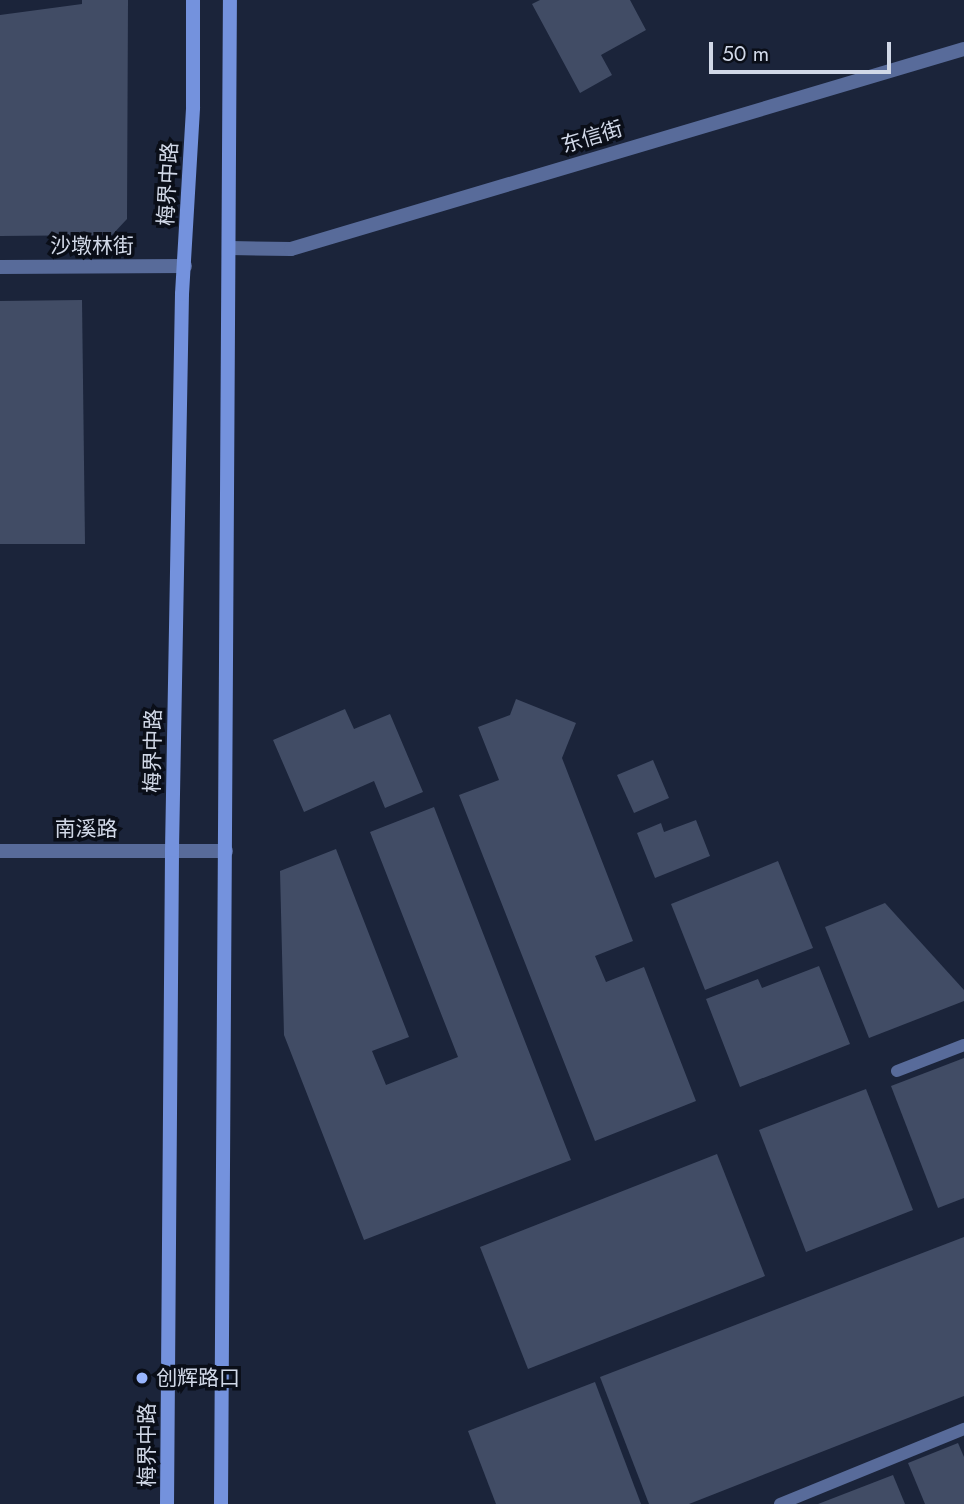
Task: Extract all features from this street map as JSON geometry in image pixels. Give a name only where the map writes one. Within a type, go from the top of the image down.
[{"type":"main road","name":"梅界中路","points":[[167,1504],[172,850],[185,266],[193,107],[193,0]]},
{"type":"main road","points":[[221,1504],[230,0]]},
{"type":"street","name":"东信街","points":[[230,248],[291,249],[964,49]]},
{"type":"street","name":"沙墩林街","points":[[0,267],[185,266]]},
{"type":"street","name":"南溪路","points":[[0,851],[226,851]]},
{"type":"lane","points":[[897,1071],[964,1045]]},
{"type":"lane","points":[[780,1504],[964,1429]]},
{"type":"building","points":[[82,0],[128,0],[127,219],[112,235],[0,236],[0,15],[82,4]]},
{"type":"building","points":[[540,0],[630,0],[646,30],[601,55],[612,75],[580,93],[532,4]]},
{"type":"building","points":[[82,300],[85,544],[0,544],[0,301]]},
{"type":"building","points":[[516,699],[576,723],[562,758],[633,941],[595,956],[606,982],[644,967],[696,1101],[595,1141],[459,795],[499,780],[478,727],[510,715]]},
{"type":"building","points":[[345,709],[354,729],[390,714],[423,792],[385,808],[374,781],[304,812],[273,740]]},
{"type":"building","points":[[653,760],[669,798],[634,813],[617,775]]},
{"type":"building","points":[[434,807],[571,1160],[364,1240],[284,1035],[280,871],[336,849],[409,1037],[372,1051],[386,1085],[458,1057],[370,832]]},
{"type":"building","points":[[696,820],[710,856],[655,878],[637,833],[661,823],[664,832]]},
{"type":"building","points":[[778,861],[813,948],[705,990],[671,904]]},
{"type":"building","points":[[885,903],[964,990],[964,1001],[869,1038],[825,927]]},
{"type":"building","points":[[819,966],[850,1044],[740,1087],[706,999],[758,979],[762,988]]},
{"type":"building","points":[[964,1058],[964,1198],[938,1208],[891,1086]]},
{"type":"building","points":[[866,1089],[913,1210],[806,1252],[759,1130]]},
{"type":"building","points":[[717,1154],[765,1276],[528,1369],[480,1247]]},
{"type":"building","points":[[964,1237],[964,1396],[689,1504],[649,1504],[600,1377]]},
{"type":"building","points":[[595,1382],[641,1504],[496,1504],[468,1431]]},
{"type":"building","points":[[958,1443],[964,1457],[964,1504],[925,1504],[908,1463]]},
{"type":"building","points":[[893,1475],[905,1504],[818,1504]]},
{"type":"place","name":"创辉路口","points":[[142,1378]]}]
